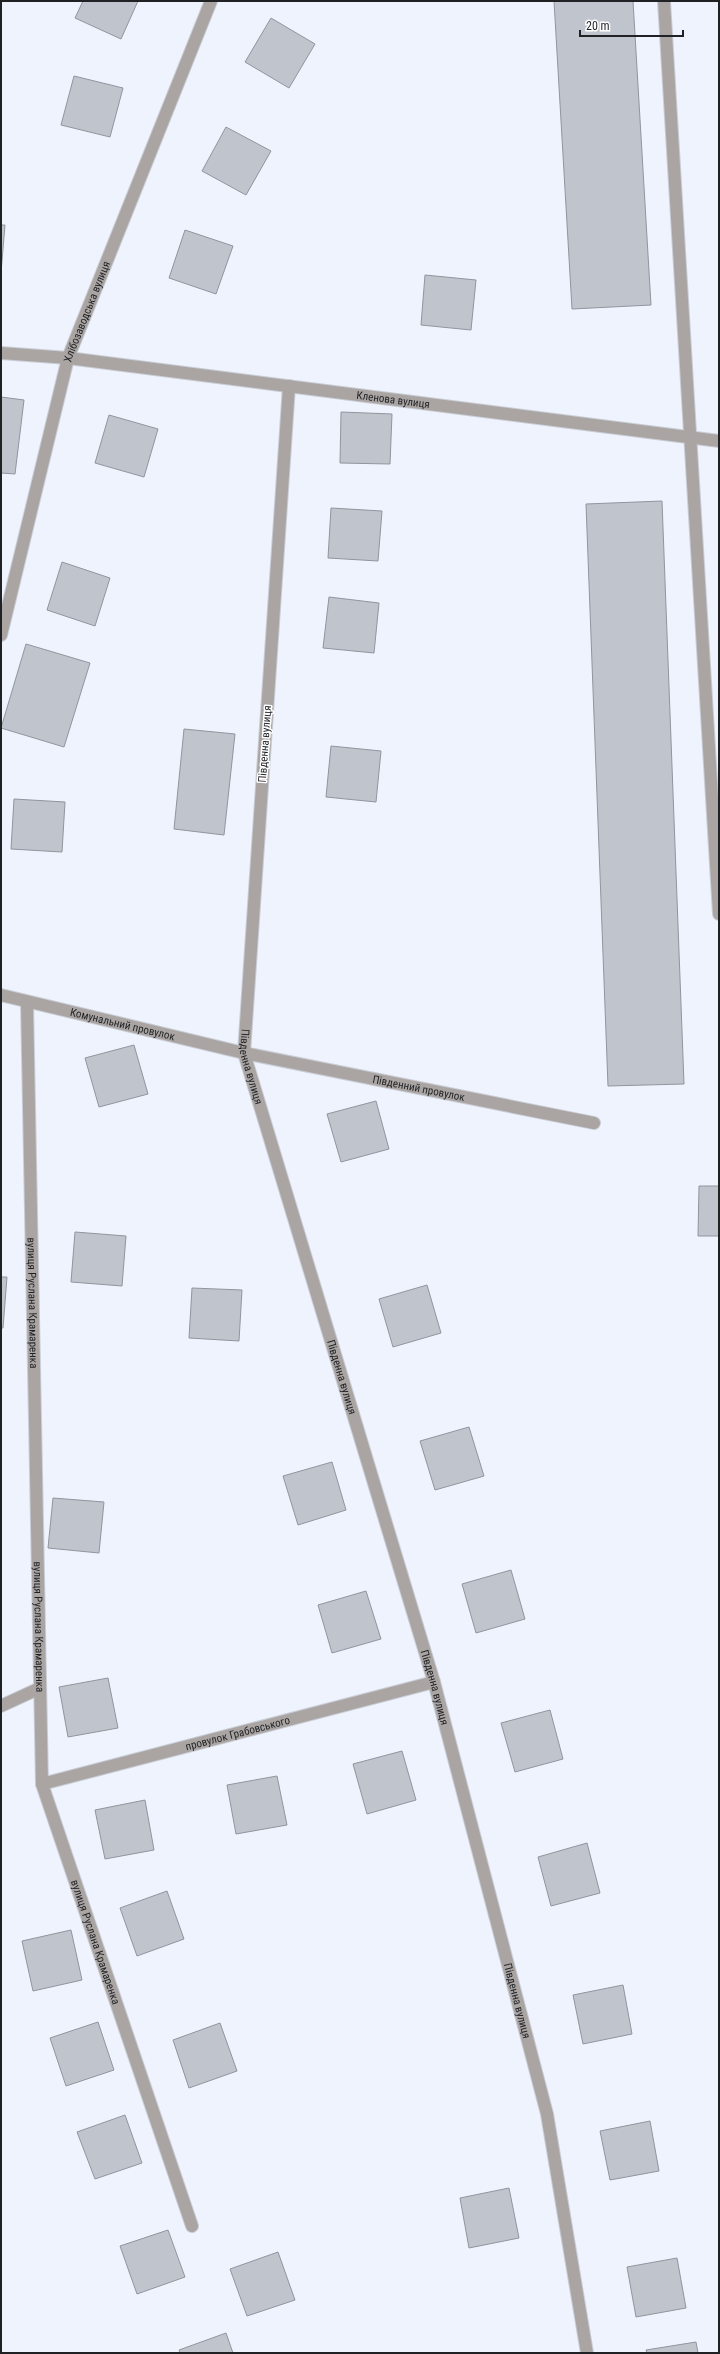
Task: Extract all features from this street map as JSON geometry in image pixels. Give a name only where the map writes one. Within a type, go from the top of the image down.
[{"type":"street","name":"Хлібозаводська вулиця","points":[[1,635],[68,358],[211,1]]},
{"type":"street","points":[[664,1],[719,914]]},
{"type":"street","name":"Кленова вулиця","points":[[1,353],[68,358],[719,441]]},
{"type":"street","name":"Південна вулиця","points":[[289,386],[244,1054],[434,1682],[547,2114],[587,2353]]},
{"type":"street","name":"Комунальний провулок","points":[[1,995],[27,1003],[244,1054]]},
{"type":"street","name":"вулиця Руслана Крамаренка","points":[[27,1003],[42,1784],[192,2226]]},
{"type":"street","name":"Південний провулок","points":[[244,1054],[594,1123]]},
{"type":"street","name":"провулок Грабовського","points":[[42,1784],[434,1682]]},
{"type":"street","points":[[1,1706],[40,1688]]},
{"type":"building","points":[[83,1],[138,1],[121,39],[75,18]]},
{"type":"building","points":[[554,1],[633,1],[651,305],[572,309]]},
{"type":"building","points":[[271,18],[315,44],[289,88],[245,62]]},
{"type":"building","points":[[74,76],[123,88],[110,137],[61,125]]},
{"type":"building","points":[[226,127],[271,151],[246,195],[202,171]]},
{"type":"building","points":[[1,225],[5,225],[1,273]]},
{"type":"building","points":[[185,230],[233,246],[216,294],[169,278]]},
{"type":"building","points":[[425,275],[476,280],[471,330],[421,325]]},
{"type":"building","points":[[1,397],[24,400],[15,474],[1,473]]},
{"type":"building","points":[[341,412],[392,414],[390,464],[340,463]]},
{"type":"building","points":[[109,415],[158,429],[144,477],[95,463]]},
{"type":"building","points":[[662,501],[684,1084],[608,1086],[586,504]]},
{"type":"building","points":[[331,508],[382,511],[378,561],[328,558]]},
{"type":"building","points":[[62,562],[110,578],[95,626],[47,610]]},
{"type":"building","points":[[329,597],[379,603],[374,653],[323,648]]},
{"type":"building","points":[[26,644],[90,663],[64,747],[1,728]]},
{"type":"building","points":[[184,729],[235,734],[224,835],[174,829]]},
{"type":"building","points":[[331,746],[381,751],[376,802],[326,797]]},
{"type":"building","points":[[14,799],[65,802],[62,852],[11,849]]},
{"type":"building","points":[[134,1045],[148,1094],[99,1107],[85,1058]]},
{"type":"building","points":[[376,1101],[389,1149],[341,1162],[327,1114]]},
{"type":"building","points":[[699,1186],[719,1186],[719,1236],[698,1236]]},
{"type":"building","points":[[75,1232],[126,1236],[122,1286],[71,1282]]},
{"type":"building","points":[[1,1277],[7,1277],[3,1328],[1,1328]]},
{"type":"building","points":[[427,1285],[441,1333],[393,1347],[379,1299]]},
{"type":"building","points":[[192,1288],[242,1290],[239,1341],[189,1338]]},
{"type":"building","points":[[469,1427],[484,1476],[435,1490],[420,1441]]},
{"type":"building","points":[[332,1462],[346,1510],[298,1525],[283,1476]]},
{"type":"building","points":[[53,1498],[104,1502],[99,1553],[48,1548]]},
{"type":"building","points":[[511,1570],[525,1619],[476,1633],[462,1584]]},
{"type":"building","points":[[366,1591],[381,1639],[332,1653],[318,1605]]},
{"type":"building","points":[[108,1678],[118,1728],[68,1737],[59,1687]]},
{"type":"building","points":[[550,1710],[563,1759],[515,1772],[501,1723]]},
{"type":"building","points":[[402,1751],[416,1800],[367,1814],[353,1764]]},
{"type":"building","points":[[277,1776],[287,1825],[236,1834],[227,1785]]},
{"type":"building","points":[[145,1800],[154,1850],[105,1859],[95,1810]]},
{"type":"building","points":[[587,1843],[600,1893],[551,1906],[538,1857]]},
{"type":"building","points":[[167,1891],[184,1939],[137,1956],[120,1908]]},
{"type":"building","points":[[71,1930],[82,1980],[33,1991],[22,1941]]},
{"type":"building","points":[[623,1985],[632,2034],[583,2044],[573,1995]]},
{"type":"building","points":[[98,2022],[114,2070],[66,2086],[50,2038]]},
{"type":"building","points":[[220,2023],[237,2071],[189,2088],[173,2040]]},
{"type":"building","points":[[125,2115],[142,2163],[95,2179],[77,2132]]},
{"type":"building","points":[[650,2121],[659,2171],[610,2180],[600,2131]]},
{"type":"building","points":[[509,2188],[519,2238],[469,2248],[460,2198]]},
{"type":"building","points":[[168,2230],[185,2277],[137,2294],[120,2246]]},
{"type":"building","points":[[278,2252],[295,2300],[247,2316],[230,2269]]},
{"type":"building","points":[[677,2258],[686,2308],[636,2317],[627,2267]]},
{"type":"building","points":[[226,2333],[233,2353],[180,2353],[179,2350]]},
{"type":"building","points":[[696,2342],[698,2353],[647,2353],[646,2350]]}]
